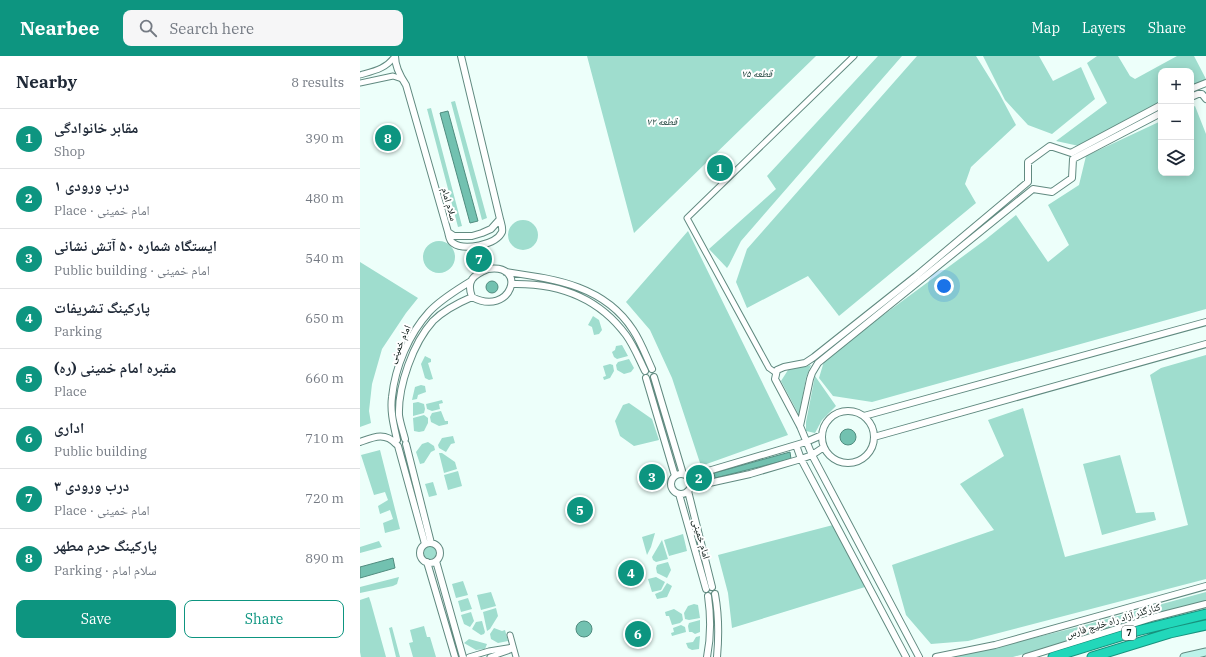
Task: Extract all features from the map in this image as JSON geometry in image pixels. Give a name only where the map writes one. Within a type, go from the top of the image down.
[{"type":"highway","name":"7","points":[[1053,657],[1137,631],[1206,614]]},
{"type":"highway","name":"7","points":[[1092,657],[1170,633],[1206,625]]},
{"type":"main road","points":[[1184,657],[1206,652]]},
{"type":"street","points":[[360,74],[385,67],[395,56]]},
{"type":"street","name":"سلام امام","points":[[395,56],[395,63],[406,85],[448,232],[454,236],[472,236],[491,229],[500,219]]},
{"type":"street","points":[[776,373],[769,368],[687,218],[854,56]]},
{"type":"street","points":[[448,232],[450,241],[453,244],[461,246],[479,246],[499,236],[502,228],[464,57]]},
{"type":"street","points":[[360,83],[393,76],[402,79]]},
{"type":"street","points":[[1194,88],[1206,82]]},
{"type":"street","points":[[1194,96],[1202,94],[1206,99]]},
{"type":"street","points":[[1072,156],[1158,107]]},
{"type":"street","points":[[1072,156],[1158,114]]},
{"type":"street","points":[[1033,190],[1028,182],[1028,162],[1050,146],[1072,156]]},
{"type":"street","points":[[800,426],[810,379],[818,363],[1033,190],[1052,192],[1072,178],[1072,156]]},
{"type":"street","points":[[919,657],[812,455],[800,426],[777,385],[775,379],[776,373],[777,370],[784,367],[805,363],[814,358],[916,276],[1028,182]]},
{"type":"street","points":[[506,272],[511,278],[512,284],[510,292],[500,300],[486,302],[479,301],[472,297],[470,290],[471,281],[476,274],[488,269],[497,269],[571,284],[606,301],[622,317],[641,344],[654,372],[685,475],[691,482],[690,489]]},
{"type":"street","name":"امام خمینی","points":[[428,543],[397,443],[392,419],[392,398],[402,358],[419,324],[430,311],[451,294],[471,281]]},
{"type":"street","points":[[512,284],[539,285],[564,290],[585,299],[600,308],[626,335],[645,371],[644,376],[646,378],[675,476]]},
{"type":"street","name":"امام خمینی","points":[[428,543],[399,417],[401,396],[409,365],[424,334],[433,321],[447,309],[472,297]]},
{"type":"street","points":[[864,416],[1206,322]]},
{"type":"street","points":[[874,437],[1206,344]]},
{"type":"street","points":[[645,371],[652,369]]},
{"type":"street","points":[[646,378],[651,379],[654,376]]},
{"type":"street","points":[[849,411],[857,412],[864,416],[872,425],[874,437],[873,445],[869,452],[864,458],[849,463],[834,459],[828,454],[824,447],[822,436],[828,420],[837,413],[849,411]]},
{"type":"street","points":[[360,442],[384,436],[397,443],[401,438],[405,442]]},
{"type":"street","points":[[822,436],[796,445],[685,475],[675,476],[671,481],[671,484],[673,491],[682,495],[690,489],[801,459],[812,455],[824,447]]},
{"type":"street","points":[[796,445],[801,459],[906,657]]},
{"type":"street","name":"امام خمینی","points":[[690,489],[709,588]]},
{"type":"street","name":"امام خمینی","points":[[679,494],[709,588]]},
{"type":"street","points":[[427,562],[436,561],[440,556],[440,550],[436,545],[428,543],[421,549],[421,555],[427,562],[455,657]]},
{"type":"street","points":[[436,561],[463,657],[459,657]]},
{"type":"street","points":[[862,574],[872,568]]},
{"type":"street","points":[[936,657],[995,645],[1206,586]]},
{"type":"street","points":[[707,657],[710,613],[708,596],[706,593],[709,588],[715,590],[719,614],[717,657]]},
{"type":"street","points":[[708,596],[712,597],[715,594]]},
{"type":"street","name":"کنارگذر آزاد راه خلیج فارس","points":[[1026,657],[1155,617],[1206,604]]},
{"type":"street","points":[[510,635],[516,657]]},
{"type":"street","points":[[469,657],[489,651],[513,647]]},
{"type":"street","points":[[490,657],[510,650],[513,647]]},
{"type":"green space","points":[[587,56],[816,56],[634,233]]},
{"type":"green space","points":[[878,56],[902,56],[741,241],[727,268],[709,249],[776,189],[767,176]]},
{"type":"green space","points":[[917,56],[976,56],[999,93],[1016,125],[971,167],[965,184],[976,203],[839,316],[808,276],[747,308],[736,282],[747,249]]},
{"type":"green space","points":[[983,56],[1039,56],[1053,81],[1081,67],[1095,99],[1052,134],[1028,125],[1005,100]]},
{"type":"green space","points":[[1097,56],[1118,56],[1130,76],[1135,79],[1177,56],[1194,56],[1206,79],[1194,85],[1194,68],[1158,68],[1158,105],[1079,146],[1056,141],[1107,103],[1087,63]]},
{"type":"green space","points":[[455,101],[487,218],[482,220],[451,102]]},
{"type":"green space","points":[[1194,106],[1206,134],[1206,309],[872,402],[833,396],[819,378],[825,358],[985,240],[1016,215],[1048,262],[1069,245],[1048,205],[1079,185],[1086,156],[1158,122],[1158,176],[1194,176]]},
{"type":"green space","points":[[431,108],[462,226],[458,227],[427,109]]},
{"type":"green space","points":[[523,220],[534,224],[538,235],[534,246],[523,250],[512,246],[508,235],[512,224]]},
{"type":"green space","points":[[688,231],[788,435],[701,466],[672,378],[650,330],[626,302]]},
{"type":"green space","points":[[436,241],[442,241],[452,248],[455,257],[454,263],[448,270],[442,273],[436,273],[426,266],[423,260],[423,254],[430,244]]},
{"type":"green space","points":[[360,262],[418,298],[382,349],[372,384],[369,411],[371,423],[360,427]]},
{"type":"green space","points":[[593,316],[599,320],[602,330],[599,334],[594,335],[592,327],[588,325]]},
{"type":"green space","points":[[622,345],[628,356],[617,359],[614,357],[612,352],[615,350],[616,346]]},
{"type":"green space","points":[[1206,355],[1206,579],[968,641],[931,644],[906,615],[892,565],[994,530],[960,484],[1004,456],[988,420],[1023,408],[1065,557],[1188,525],[1150,375],[1161,368]]},
{"type":"green space","points":[[425,356],[431,359],[431,362],[428,363],[433,379],[429,380],[425,378],[421,364]]},
{"type":"green space","points":[[629,359],[634,368],[631,372],[624,374],[617,370],[616,365],[618,362]]},
{"type":"green space","points":[[610,364],[613,365],[614,371],[610,378],[604,380],[603,377],[606,376],[603,366]]},
{"type":"green space","points":[[811,365],[806,378],[799,415],[781,381],[788,370]]},
{"type":"green space","points":[[815,376],[836,406],[822,420],[815,433],[806,431],[806,422]]},
{"type":"green space","points":[[421,385],[425,386],[426,392],[418,395],[417,399],[412,400],[415,387]]},
{"type":"green space","points":[[442,400],[443,403],[439,404],[440,409],[432,411],[427,409],[426,404]]},
{"type":"green space","points":[[418,402],[424,404],[424,413],[413,416],[413,403]]},
{"type":"green space","points":[[629,403],[652,419],[659,440],[634,446],[620,436],[615,421],[623,405]]},
{"type":"green space","points":[[441,411],[445,421],[448,421],[448,424],[439,426],[431,422],[430,417],[432,413]]},
{"type":"green space","points":[[424,415],[428,418],[428,423],[424,431],[414,431],[413,418]]},
{"type":"green space","points":[[453,436],[455,443],[451,444],[446,452],[439,448],[438,445],[442,438]]},
{"type":"green space","points":[[428,442],[434,446],[435,450],[431,452],[424,463],[420,464],[416,452],[422,444]]},
{"type":"green space","points":[[380,450],[400,529],[385,533],[383,523],[393,519],[390,510],[380,514],[378,506],[388,500],[385,492],[374,495],[361,455]]},
{"type":"green space","points":[[439,453],[442,453],[455,462],[457,469],[444,473]]},
{"type":"green space","points":[[1120,455],[1136,513],[1154,512],[1156,520],[1102,535],[1083,464]]},
{"type":"green space","points":[[458,471],[462,486],[448,490],[444,475]]},
{"type":"green space","points":[[433,482],[437,495],[429,497],[425,484]]},
{"type":"green space","points":[[833,525],[865,587],[732,628],[728,593],[718,555]]},
{"type":"green space","points":[[655,533],[651,547],[647,555],[642,537]]},
{"type":"green space","points":[[683,534],[687,551],[669,556],[664,540]]},
{"type":"green space","points":[[662,540],[668,559],[656,562],[652,557]]},
{"type":"green space","points":[[379,541],[382,547],[360,553],[360,547]]},
{"type":"green space","points":[[427,545],[433,545],[437,549],[437,555],[433,559],[427,559],[423,555],[423,549]]},
{"type":"green space","points":[[668,562],[671,570],[667,578],[657,573],[656,568],[657,565]]},
{"type":"green space","points":[[399,577],[397,584],[393,586],[360,593],[360,587]]},
{"type":"green space","points":[[656,577],[665,582],[661,590],[652,592],[648,579]]},
{"type":"green space","points":[[463,581],[468,595],[456,598],[452,584]]},
{"type":"green space","points":[[667,583],[672,586],[667,597],[657,599],[655,594],[662,591]]},
{"type":"green space","points":[[491,592],[496,606],[481,610],[477,595]]},
{"type":"green space","points":[[1206,592],[1206,602],[1013,657],[955,657],[1074,628]]},
{"type":"green space","points":[[369,597],[386,657],[361,657],[360,600]]},
{"type":"green space","points":[[468,598],[472,609],[461,612],[458,601]]},
{"type":"green space","points":[[694,604],[698,605],[700,618],[689,620],[685,619],[684,613],[688,606]]},
{"type":"green space","points":[[496,608],[498,616],[490,629],[487,631],[483,612]]},
{"type":"green space","points":[[674,609],[682,614],[683,620],[680,623],[672,625],[669,616],[666,616],[665,612]]},
{"type":"green space","points":[[471,612],[474,621],[470,627],[464,624],[461,615]]},
{"type":"green space","points":[[700,620],[700,632],[695,634],[689,632],[689,623]]},
{"type":"green space","points":[[482,621],[485,632],[481,635],[472,629],[476,622]]},
{"type":"green space","points":[[681,625],[685,627],[686,632],[672,636],[671,633],[674,632],[673,628]]},
{"type":"green space","points":[[424,626],[427,637],[430,637],[436,657],[413,657],[409,643],[413,642],[410,630]]},
{"type":"green space","points":[[392,627],[400,657],[396,657],[389,628]]},
{"type":"green space","points":[[494,628],[502,631],[505,630],[508,641],[498,643],[491,639],[490,634]]},
{"type":"green space","points":[[700,636],[699,649],[692,650],[688,648],[686,643],[693,642],[696,637]]},
{"type":"green space","points":[[469,639],[487,644],[485,649],[476,650],[464,643]]},
{"type":"shaded area","points":[[448,111],[478,221],[470,223],[440,113]]},
{"type":"shaded area","points":[[492,281],[496,283],[498,287],[496,291],[492,293],[488,291],[486,287],[488,283]]},
{"type":"shaded area","points":[[845,429],[851,429],[856,434],[854,443],[851,445],[845,445],[840,440],[840,434]]},
{"type":"shaded area","points":[[790,452],[791,459],[715,478],[714,473]]},
{"type":"shaded area","points":[[393,558],[395,568],[360,578],[360,567]]},
{"type":"shaded area","points":[[584,621],[590,623],[592,629],[590,635],[584,637],[578,635],[576,629],[578,623]]},
{"type":"place","name":"پارکینگ حرم مطهر","points":[[388,138]]},
{"type":"place","name":"مقابر خانوادگی","points":[[720,168]]},
{"type":"place","name":"درب ورودی ۳","points":[[479,259]]},
{"type":"place","name":"ایستگاه شماره ۵۰ آتش نشانی","points":[[652,477]]},
{"type":"place","name":"درب ورودی ۱","points":[[699,478]]},
{"type":"place","name":"مقبره امام خمینی (ره)","points":[[580,510]]},
{"type":"place","name":"پارکینگ تشریفات","points":[[631,573]]},
{"type":"place","name":"اداری","points":[[638,634]]},
{"type":"park label","name":"قطعه ۷۵","points":[[757,73]]},
{"type":"park label","name":"قطعه ۷۲","points":[[662,121]]}]
